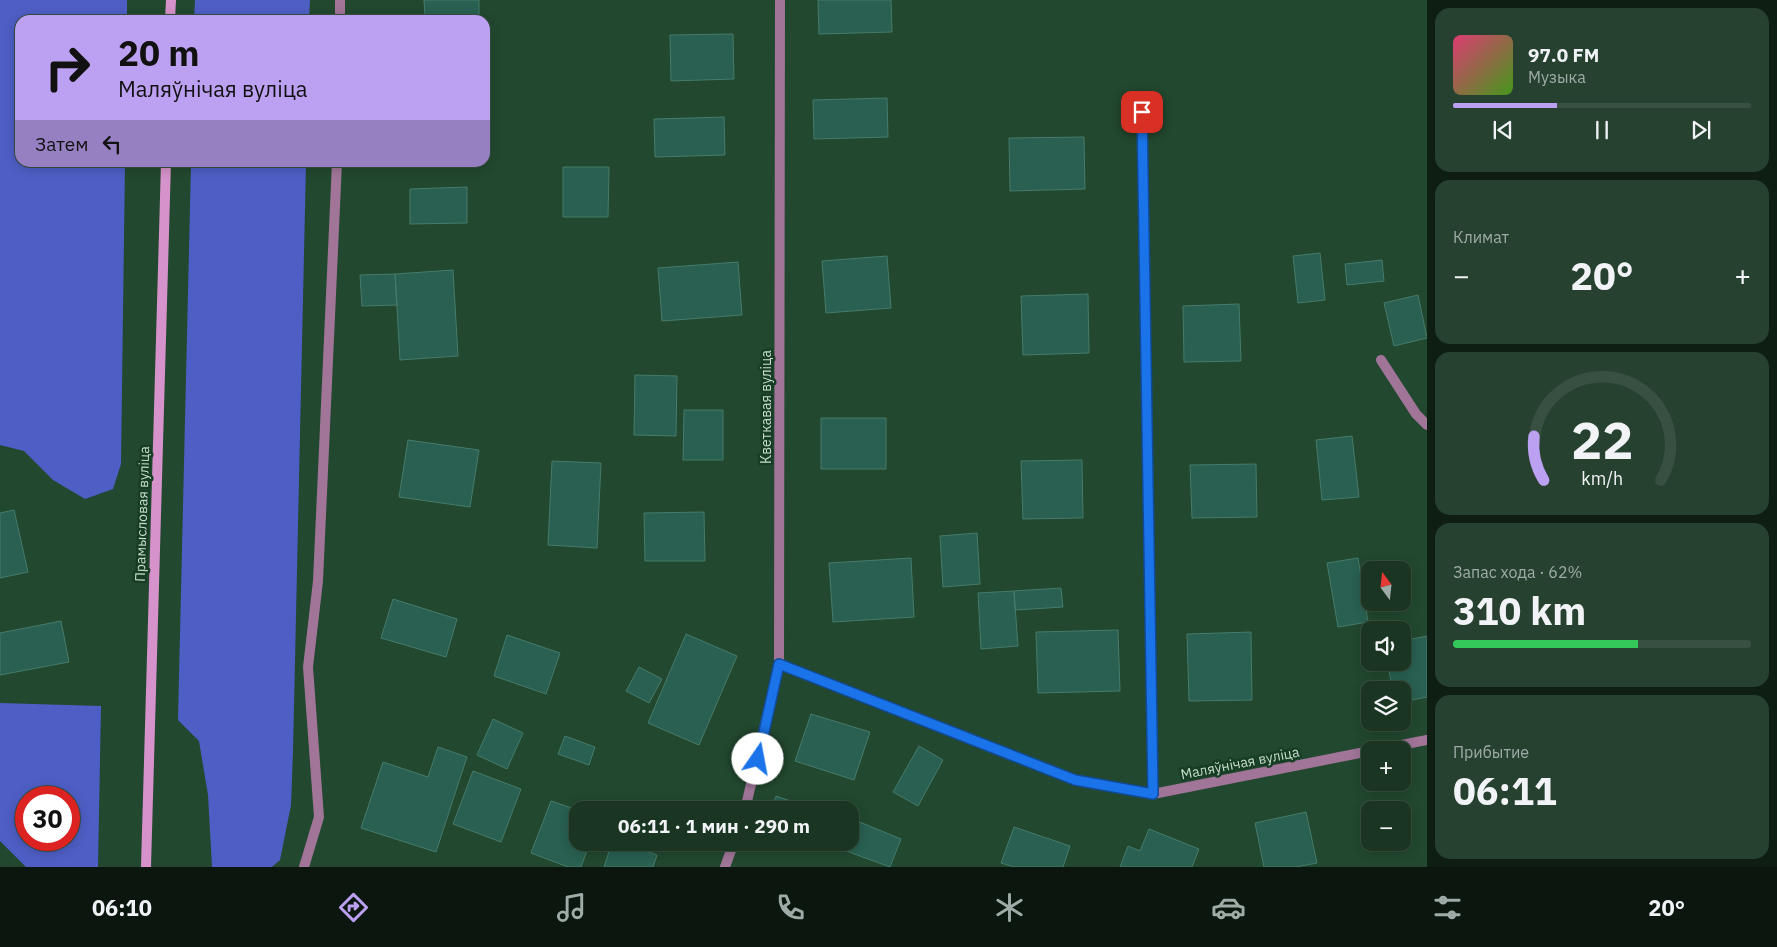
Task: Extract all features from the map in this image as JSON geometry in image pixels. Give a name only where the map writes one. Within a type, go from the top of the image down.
[{"type":"main road","points":[[170,15],[171,0]]},
{"type":"main road","name":"Прамысловая вуліца","points":[[146,867],[166,167]]},
{"type":"street","points":[[340,0],[340,15]]},
{"type":"street","name":"Кветкавая вуліца","points":[[747,801],[779,664],[780,0]]},
{"type":"street","points":[[1142,112],[1153,794]]},
{"type":"street","points":[[304,867],[319,817],[308,667],[318,581],[336,167]]},
{"type":"street","points":[[1381,360],[1416,414],[1427,425]]},
{"type":"street","name":"Маляўнічая вуліца","points":[[779,664],[1075,780],[1153,794],[1361,753]]},
{"type":"street","points":[[1411,743],[1427,740]]},
{"type":"street","points":[[725,867],[731,851]]},
{"type":"shaded area","points":[[0,0],[127,0],[127,15],[15,15],[15,167],[125,167],[121,464],[113,489],[85,499],[53,480],[24,451],[0,445]]},
{"type":"shaded area","points":[[195,0],[310,0],[309,15],[194,15]]},
{"type":"shaded area","points":[[191,167],[306,167],[291,805],[280,860],[272,867],[212,867],[208,795],[199,741],[178,720]]},
{"type":"shaded area","points":[[0,703],[101,706],[98,867],[26,867],[0,841]]},
{"type":"building","points":[[424,0],[479,0],[479,15],[425,15]]},
{"type":"building","points":[[818,0],[891,0],[892,32],[819,34]]},
{"type":"building","points":[[733,34],[734,79],[671,81],[670,35]]},
{"type":"building","points":[[887,98],[888,137],[814,139],[813,100]]},
{"type":"building","points":[[724,117],[725,155],[655,157],[654,119]]},
{"type":"building","points":[[1084,137],[1085,189],[1010,191],[1009,138]]},
{"type":"building","points":[[563,167],[609,167],[608,217],[563,217]]},
{"type":"building","points":[[467,187],[467,223],[410,224],[410,189]]},
{"type":"building","points":[[1320,253],[1325,300],[1298,303],[1293,256]]},
{"type":"building","points":[[887,256],[891,308],[826,313],[822,261]]},
{"type":"building","points":[[1382,260],[1384,281],[1347,285],[1345,264]]},
{"type":"building","points":[[738,262],[742,315],[662,321],[658,268]]},
{"type":"building","points":[[453,270],[458,356],[400,360],[395,274]]},
{"type":"building","points":[[395,274],[397,305],[362,306],[360,275]]},
{"type":"building","points":[[1088,294],[1089,353],[1023,355],[1021,296]]},
{"type":"building","points":[[1418,295],[1427,338],[1394,346],[1384,303]]},
{"type":"building","points":[[1239,304],[1241,361],[1184,362],[1183,306]]},
{"type":"building","points":[[635,375],[677,376],[676,436],[634,435]]},
{"type":"building","points":[[684,410],[723,410],[723,460],[683,460]]},
{"type":"building","points":[[821,418],[886,418],[886,469],[821,469]]},
{"type":"building","points":[[1352,436],[1359,497],[1322,500],[1316,440]]},
{"type":"building","points":[[408,440],[479,450],[470,507],[399,497]]},
{"type":"building","points":[[1082,460],[1083,518],[1023,519],[1021,461]]},
{"type":"building","points":[[552,461],[601,463],[597,548],[548,545]]},
{"type":"building","points":[[1256,464],[1257,517],[1192,518],[1190,465]]},
{"type":"building","points":[[14,510],[28,572],[0,578],[0,513]]},
{"type":"building","points":[[704,512],[705,561],[645,561],[644,513]]},
{"type":"building","points":[[977,533],[980,584],[943,587],[940,536]]},
{"type":"building","points":[[911,558],[914,617],[833,622],[829,563]]},
{"type":"building","points":[[1358,558],[1361,577],[1361,611],[1366,611],[1368,621],[1338,627],[1327,563]]},
{"type":"building","points":[[1061,588],[1063,607],[1015,610],[1014,591]]},
{"type":"building","points":[[1014,591],[1018,646],[981,649],[978,593]]},
{"type":"building","points":[[393,599],[457,619],[446,657],[381,638]]},
{"type":"building","points":[[61,621],[69,662],[0,675],[0,633]]},
{"type":"building","points":[[1118,630],[1120,691],[1038,693],[1036,632]]},
{"type":"building","points":[[1251,632],[1252,700],[1189,701],[1187,634]]},
{"type":"building","points":[[686,634],[737,656],[699,745],[648,723]]},
{"type":"building","points":[[507,635],[560,653],[546,694],[494,676]]},
{"type":"building","points":[[1427,636],[1427,697],[1411,700],[1411,681],[1391,681],[1389,671],[1411,671],[1411,639]]},
{"type":"building","points":[[639,667],[662,679],[649,703],[626,691]]},
{"type":"building","points":[[811,714],[870,732],[854,780],[795,761]]},
{"type":"building","points":[[493,719],[523,733],[507,769],[477,755]]},
{"type":"building","points":[[565,736],[595,747],[589,765],[558,754]]},
{"type":"building","points":[[919,746],[943,760],[918,806],[893,792]]},
{"type":"building","points":[[438,747],[467,757],[436,852],[361,828],[383,762],[428,777]]},
{"type":"building","points":[[473,771],[521,789],[501,842],[453,824]]},
{"type":"building","points":[[776,796],[791,801],[774,801]]},
{"type":"building","points":[[551,801],[569,807],[569,851],[587,851],[581,867],[568,867],[531,853]]},
{"type":"building","points":[[1306,812],[1317,863],[1296,867],[1264,867],[1255,823]]},
{"type":"building","points":[[859,822],[901,839],[890,867],[846,851],[859,851]]},
{"type":"building","points":[[1014,827],[1070,846],[1063,867],[1014,867],[1001,863]]},
{"type":"building","points":[[1149,829],[1199,849],[1192,867],[1120,867],[1128,846],[1140,851]]},
{"type":"building","points":[[609,851],[646,851],[657,855],[653,867],[604,867]]},
{"type":"route","points":[[758,759],[779,664],[1075,780],[1153,794],[1142,112]]}]
